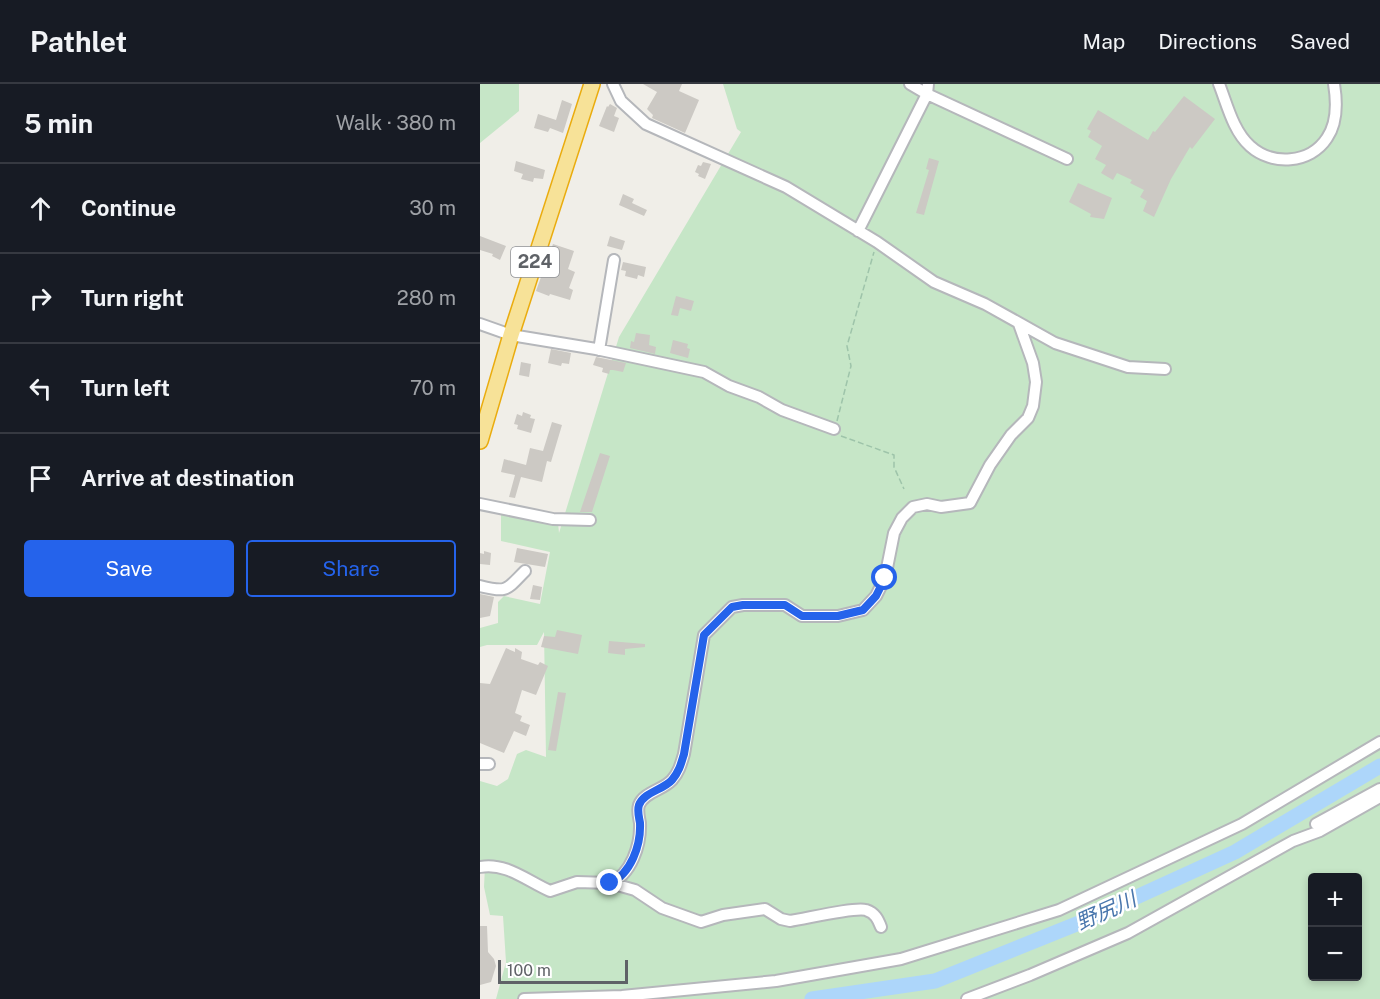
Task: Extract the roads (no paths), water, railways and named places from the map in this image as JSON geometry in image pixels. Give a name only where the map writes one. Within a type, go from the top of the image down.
[{"type":"highway","name":"224","points":[[480,441],[592,84]]},
{"type":"street","points":[[613,84],[621,100],[646,124],[786,188],[877,242],[934,282],[985,304],[1055,343],[1128,367],[1165,369]]},
{"type":"street","points":[[910,84],[927,89],[1067,159]]},
{"type":"street","points":[[1219,84],[1235,124],[1249,145],[1264,155],[1283,160],[1296,159],[1310,153],[1320,147],[1328,137],[1336,112],[1334,84]]},
{"type":"street","points":[[858,231],[927,89]]},
{"type":"street","points":[[599,350],[614,260]]},
{"type":"street","points":[[480,324],[512,335],[704,372],[782,410],[834,429]]},
{"type":"street","points":[[610,883],[618,880],[631,864],[634,856],[639,832],[640,802],[645,796],[671,781],[679,771],[684,754],[704,635],[732,607],[743,605],[785,605],[802,616],[838,616],[863,610],[876,596],[885,578],[894,533],[902,518],[913,507],[927,504],[956,507],[970,503],[990,465],[1011,435],[1028,418],[1033,406],[1036,382],[1033,363],[1019,324]]},
{"type":"street","points":[[480,504],[554,519],[590,520]]},
{"type":"street","points":[[480,586],[499,591],[506,589],[525,571]]},
{"type":"street","points":[[524,999],[622,996],[776,981],[901,959],[1059,910],[1242,824],[1380,742]]},
{"type":"street","points":[[1316,824],[1380,789]]},
{"type":"street","points":[[967,999],[1128,933],[1380,797]]},
{"type":"street","points":[[480,867],[512,870],[550,891],[577,882],[610,883],[634,891],[662,908],[701,922],[723,915],[765,909],[781,919],[790,921],[867,910],[876,916],[881,927]]},
{"type":"waterway","name":"野尻川","points":[[812,999],[935,981],[1084,921],[1235,852],[1380,766]]}]
